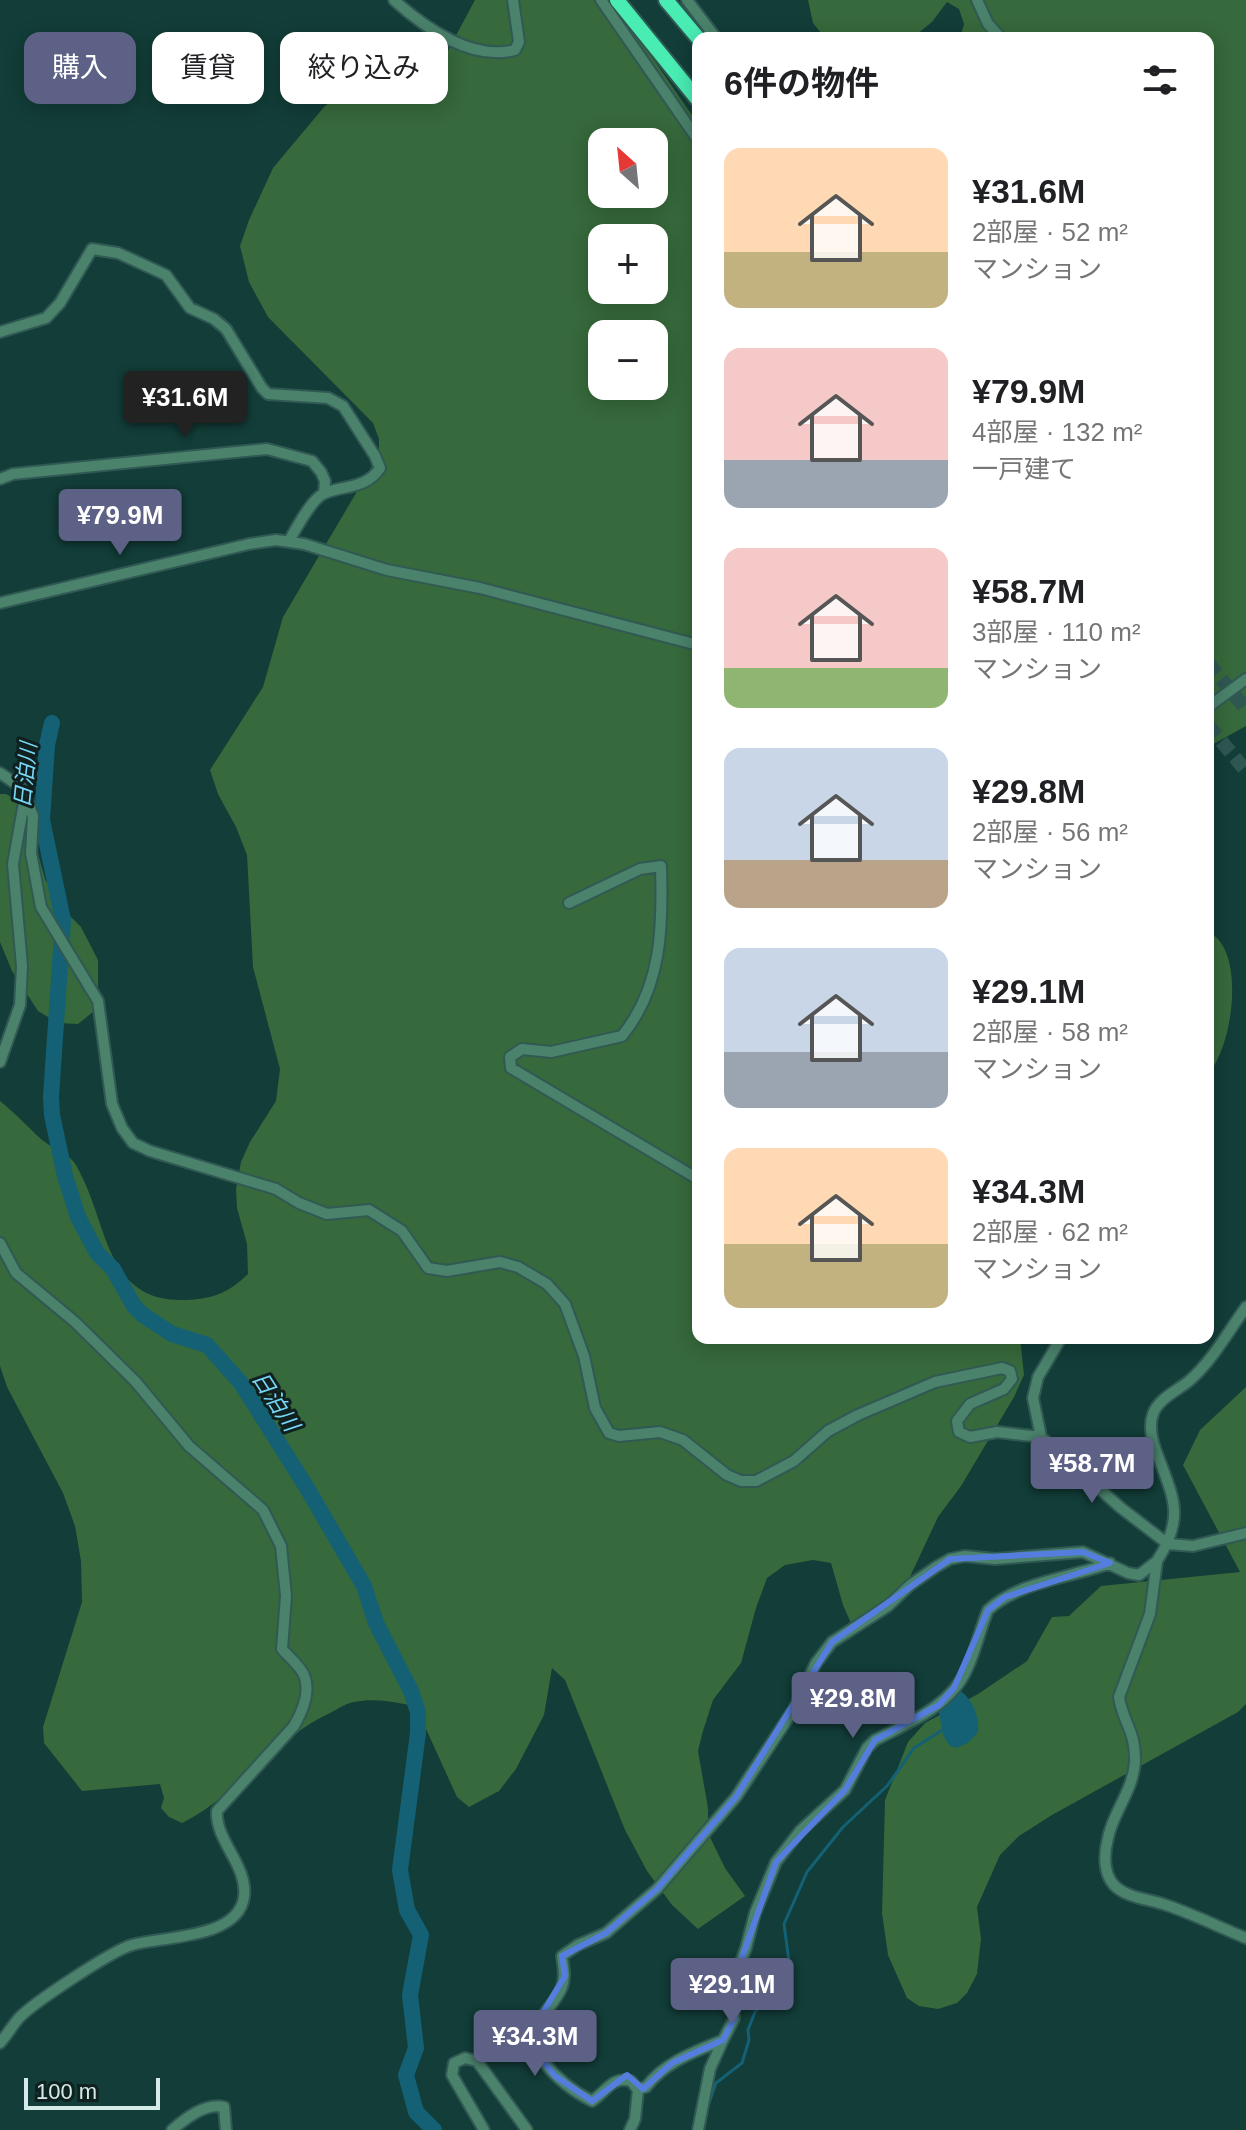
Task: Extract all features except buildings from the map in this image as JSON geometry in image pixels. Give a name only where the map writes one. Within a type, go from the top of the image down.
[{"type":"highway","points":[[617,0],[692,93]]},
{"type":"highway","points":[[666,0],[693,32]]},
{"type":"street","points":[[394,0],[408,13],[469,48],[503,53],[515,50],[519,42],[513,0]]},
{"type":"street","points":[[601,0],[692,131]]},
{"type":"street","points":[[687,0],[711,32]]},
{"type":"street","points":[[977,0],[988,24],[995,32]]},
{"type":"street","points":[[0,332],[46,318],[60,303],[92,249],[118,253],[166,275],[190,308],[214,319],[226,329],[268,394],[328,398],[343,406],[375,456],[380,468],[376,474],[358,485],[324,493],[316,499],[289,541]]},
{"type":"street","points":[[0,479],[13,474],[267,449],[312,461],[325,481],[324,493]]},
{"type":"street","points":[[0,603],[249,544],[289,541],[332,550],[387,570],[480,588],[692,643]]},
{"type":"street","points":[[1214,703],[1246,679]]},
{"type":"street","points":[[0,773],[19,786],[33,816],[31,853],[41,907],[98,1001],[112,1104],[122,1128],[133,1143],[276,1189],[299,1203],[327,1214],[369,1210],[402,1231],[428,1268],[447,1271],[500,1262],[518,1267],[547,1284],[565,1304],[584,1356],[595,1408],[609,1433],[619,1436],[660,1432],[683,1440],[727,1475],[741,1481],[756,1481],[794,1461],[828,1431],[858,1415],[935,1382],[1002,1368],[1010,1371],[1012,1379],[1004,1389],[970,1404],[957,1421],[959,1432],[970,1437],[997,1432],[1041,1437],[1121,1508],[1168,1544],[1193,1546],[1246,1533]]},
{"type":"street","points":[[0,1062],[20,1005],[22,966],[13,864],[25,795]]},
{"type":"street","points":[[569,903],[640,869],[661,866],[663,923],[659,958],[641,1007],[622,1036],[551,1052],[522,1049],[510,1057],[511,1068],[692,1175]]},
{"type":"street","points":[[0,1243],[16,1273],[75,1322],[135,1381],[189,1446],[263,1510],[276,1534],[282,1558],[286,1596],[282,1649],[304,1675],[306,1693],[303,1711],[294,1726],[217,1811],[216,1822],[244,1883],[244,1900],[237,1913],[229,1922],[206,1931],[130,1945],[109,1955],[20,2017],[0,2043]]},
{"type":"street","points":[[630,2130],[637,2106],[637,2089],[631,2081],[621,2078],[611,2082],[592,2101],[577,2094],[555,2076],[535,2051],[533,2034],[539,2019],[561,1990],[565,1976],[562,1956],[606,1933],[657,1889],[736,1797],[794,1709],[816,1663],[832,1642],[888,1606],[910,1585],[950,1559],[965,1556],[995,1559],[1083,1552],[1139,1575],[1157,1561],[1168,1544],[1175,1521],[1174,1498],[1154,1444],[1153,1414],[1160,1403],[1205,1364],[1246,1307]]},
{"type":"street","points":[[1041,1437],[1033,1398],[1038,1377],[1057,1344]]},
{"type":"street","points":[[1157,1561],[1150,1614],[1119,1697],[1121,1710],[1132,1729],[1135,1764],[1125,1801],[1108,1834],[1106,1868],[1112,1883],[1124,1892],[1167,1905],[1246,1938]]},
{"type":"street","points":[[698,2130],[710,2069],[734,2019],[733,1983],[755,1913],[776,1862],[791,1841],[845,1790],[867,1748],[875,1740],[939,1705],[954,1688],[966,1672],[988,1610],[1005,1597],[1110,1563]]},
{"type":"street","points":[[637,2089],[646,2087],[655,2075],[672,2063],[723,2040]]},
{"type":"street","points":[[484,2130],[452,2075],[454,2063],[465,2058],[477,2061],[527,2130]]},
{"type":"street","points":[[172,2130],[205,2108],[218,2105],[224,2107],[226,2130]]},
{"type":"highlighted area","points":[[1083,1552],[1110,1563],[1005,1597],[988,1610],[954,1688],[939,1705],[875,1740],[845,1790],[776,1862],[733,1983],[734,2019],[723,2040],[672,2063],[643,2089],[627,2075],[592,2101],[555,2076],[535,2051],[539,2019],[565,1976],[562,1956],[606,1933],[657,1889],[736,1797],[832,1642],[950,1559]]},
{"type":"green space","points":[[475,0],[607,0],[636,34],[692,115],[692,1344],[1021,1344],[1024,1375],[1014,1397],[961,1486],[938,1517],[901,1596],[864,1626],[851,1623],[831,1563],[813,1560],[785,1565],[767,1578],[741,1663],[713,1700],[698,1751],[708,1808],[708,1833],[725,1868],[745,1896],[698,1929],[672,1905],[647,1871],[625,1830],[565,1680],[552,1668],[544,1715],[516,1769],[499,1791],[469,1807],[457,1797],[416,1707],[393,1702],[370,1700],[351,1703],[311,1723],[221,1798],[182,1823],[169,1817],[161,1808],[164,1798],[160,1784],[82,1791],[44,1743],[43,1727],[82,1602],[81,1561],[75,1526],[63,1493],[7,1387],[0,1366],[0,1101],[41,1139],[74,1162],[114,1260],[139,1289],[157,1297],[200,1299],[225,1291],[248,1274],[247,1244],[237,1208],[236,1189],[241,1162],[250,1142],[276,1101],[280,1069],[253,967],[247,855],[210,770],[263,687],[283,617],[379,454],[379,439],[373,423],[268,317],[249,282],[240,246],[273,168],[328,104],[448,104],[448,50]]},
{"type":"green space","points":[[808,0],[1246,0],[1246,726],[1214,744],[1214,32],[962,32],[964,24],[959,9],[947,2],[932,22],[920,32],[820,32],[813,23]]},
{"type":"green space","points":[[0,794],[19,801],[28,818],[45,879],[61,907],[81,927],[98,960],[98,986],[93,1012],[78,1024],[58,1023],[38,1011],[12,971],[0,942]]},
{"type":"green space","points":[[1214,937],[1228,957],[1232,976],[1229,1021],[1214,1065]]},
{"type":"green space","points":[[1246,1387],[1246,1704],[1238,1712],[1019,1836],[1000,1855],[977,1907],[981,1939],[977,1974],[967,1993],[957,2003],[938,2009],[919,2006],[907,1998],[888,1955],[882,1913],[885,1800],[908,1742],[925,1723],[978,1694],[1027,1661],[1052,1617],[1069,1616],[1101,1586],[1240,1572],[1183,1465],[1200,1430]]},
{"type":"water","points":[[956,1692],[962,1692],[970,1700],[978,1726],[978,1732],[969,1742],[957,1748],[950,1746],[943,1735],[939,1712]]},
{"type":"waterway","name":"日泊川","points":[[52,723],[47,745],[42,820],[63,920],[51,1097],[65,1176],[78,1217],[97,1253],[113,1269],[134,1306],[172,1334],[207,1345],[241,1383],[364,1586],[376,1623],[411,1691],[418,1712],[418,1733],[400,1870],[407,1910],[421,1935],[410,1995],[416,2048],[406,2075],[416,2112],[434,2130]]},
{"type":"waterway","points":[[707,2109],[716,2083],[742,2063],[755,2012],[787,1979],[789,1962],[784,1924],[807,1872],[843,1827],[887,1786],[914,1748],[944,1729]]},
{"type":"tunnel","points":[[1214,670],[1246,709]]},
{"type":"tunnel","points":[[1214,732],[1246,771]]}]
